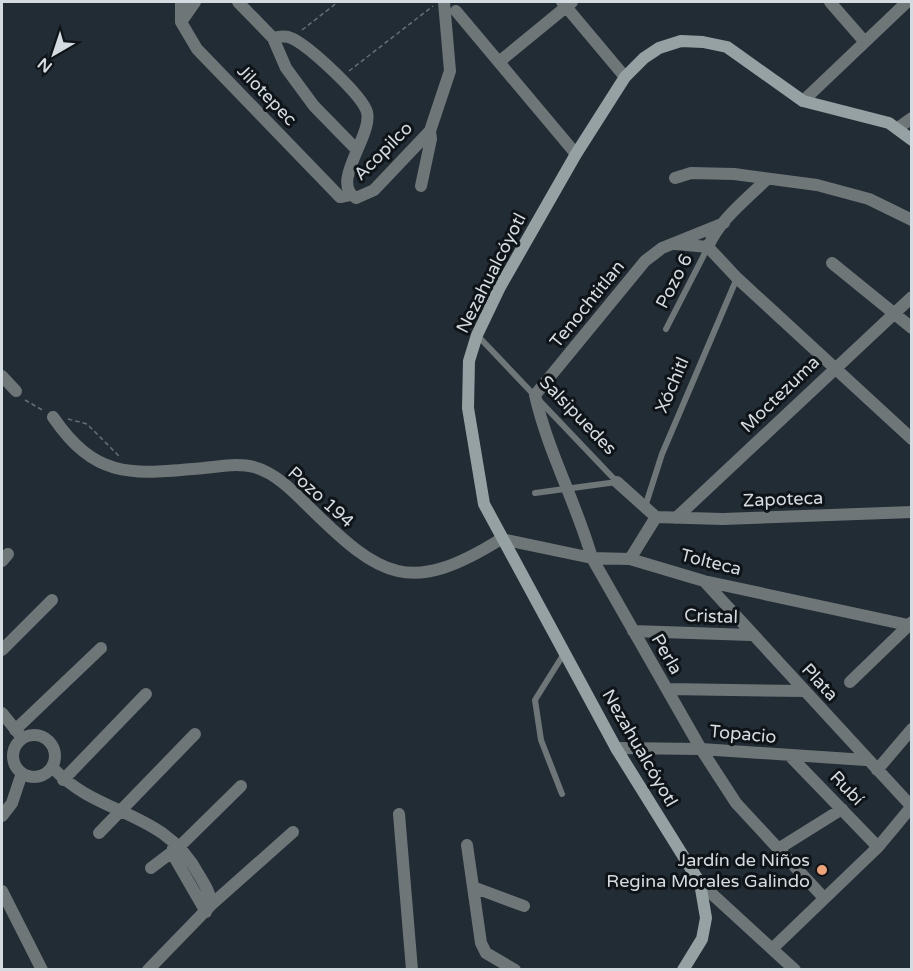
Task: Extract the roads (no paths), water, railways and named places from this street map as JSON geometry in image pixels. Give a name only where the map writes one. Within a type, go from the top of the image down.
[{"type":"main road","name":"Nezahualcóyotl","points":[[700,883],[616,748],[484,504],[468,408],[469,361],[477,335],[500,287],[576,153],[625,77],[644,58],[659,48],[681,41],[703,42],[727,47],[803,101],[889,123],[912,140]]},
{"type":"main road","points":[[683,969],[702,939],[706,918],[700,883]]},
{"type":"street","name":"Jilotepec","points":[[181,2],[182,22],[197,49],[340,197],[350,195]]},
{"type":"street","points":[[182,22],[195,2]]},
{"type":"street","points":[[238,2],[273,38],[286,68],[314,106],[357,150]]},
{"type":"street","name":"Acopilco","points":[[273,38],[292,38],[341,77],[367,111],[367,125],[348,175],[347,187],[350,195],[356,198],[374,190],[430,131],[450,71],[444,2]]},
{"type":"street","points":[[830,2],[864,41]]},
{"type":"street","points":[[803,101],[907,2]]},
{"type":"street","points":[[499,62],[567,3],[625,77]]},
{"type":"street","points":[[456,11],[576,153]]},
{"type":"street","points":[[898,128],[912,118]]},
{"type":"street","points":[[421,186],[431,139],[430,131]]},
{"type":"street","points":[[675,178],[691,173],[747,175],[817,185],[869,200],[912,220]]},
{"type":"street","points":[[708,247],[712,236],[768,179]]},
{"type":"street","name":"Tenochtitlan","points":[[535,395],[645,261],[662,248],[724,223]]},
{"type":"street","points":[[673,244],[708,247],[737,278],[912,439]]},
{"type":"street","points":[[832,262],[912,328]]},
{"type":"street","name":"Moctezuma","points":[[676,518],[912,297]]},
{"type":"street","points":[[2,376],[16,391]]},
{"type":"street","name":"Perla","points":[[535,395],[542,426],[583,526],[592,558],[633,631],[701,749],[736,803],[824,898]]},
{"type":"street","name":"Pozo 194","points":[[53,417],[75,447],[105,466],[133,472],[234,465],[255,467],[287,485],[348,545],[393,571],[420,574],[442,570],[467,560],[501,539]]},
{"type":"street","name":"Salsipuedes","points":[[617,482],[656,517]]},
{"type":"street","name":"Zapoteca","points":[[656,517],[723,519],[912,512]]},
{"type":"street","points":[[630,559],[656,517]]},
{"type":"street","name":"Tolteca","points":[[501,539],[592,558],[630,559],[704,580],[911,624]]},
{"type":"street","name":"Plata","points":[[704,580],[751,635],[911,806]]},
{"type":"street","points":[[2,650],[52,600]]},
{"type":"street","points":[[850,682],[911,624]]},
{"type":"street","name":"Cristal","points":[[633,631],[751,635]]},
{"type":"street","points":[[2,712],[18,734],[31,735],[49,741],[55,750],[54,769],[40,777],[22,773],[15,765],[13,755],[18,734],[101,648]]},
{"type":"street","points":[[667,688],[804,691]]},
{"type":"street","points":[[63,780],[146,694]]},
{"type":"street","points":[[877,770],[912,729]]},
{"type":"street","points":[[99,833],[195,734]]},
{"type":"street","name":"Topacio","points":[[616,748],[701,749],[866,760]]},
{"type":"street","name":"Rubí","points":[[790,756],[878,847]]},
{"type":"street","points":[[54,769],[63,780],[82,793],[151,824],[175,847],[209,908]]},
{"type":"street","points":[[2,816],[12,803],[22,773]]},
{"type":"street","points":[[151,868],[241,786]]},
{"type":"street","points":[[773,948],[878,847],[911,806]]},
{"type":"street","points":[[778,849],[843,809]]},
{"type":"street","points":[[399,814],[411,969]]},
{"type":"street","points":[[148,969],[209,908],[293,832]]},
{"type":"street","points":[[467,845],[481,943],[486,953],[514,969]]},
{"type":"street","points":[[700,883],[795,969]]},
{"type":"street","points":[[473,887],[524,906]]},
{"type":"street","points":[[2,891],[42,969]]},
{"type":"lane","name":"Pozo 6","points":[[666,329],[708,247]]},
{"type":"lane","name":"Xóchitl","points":[[645,507],[662,454],[737,278]]},
{"type":"lane","name":"Salsipuedes","points":[[477,335],[617,482]]},
{"type":"lane","points":[[535,493],[617,482]]},
{"type":"lane","points":[[562,795],[541,740],[536,700],[565,651]]},
{"type":"place","name":"Jardín de Niños Regina Morales Galindo","points":[[822,870]]}]
